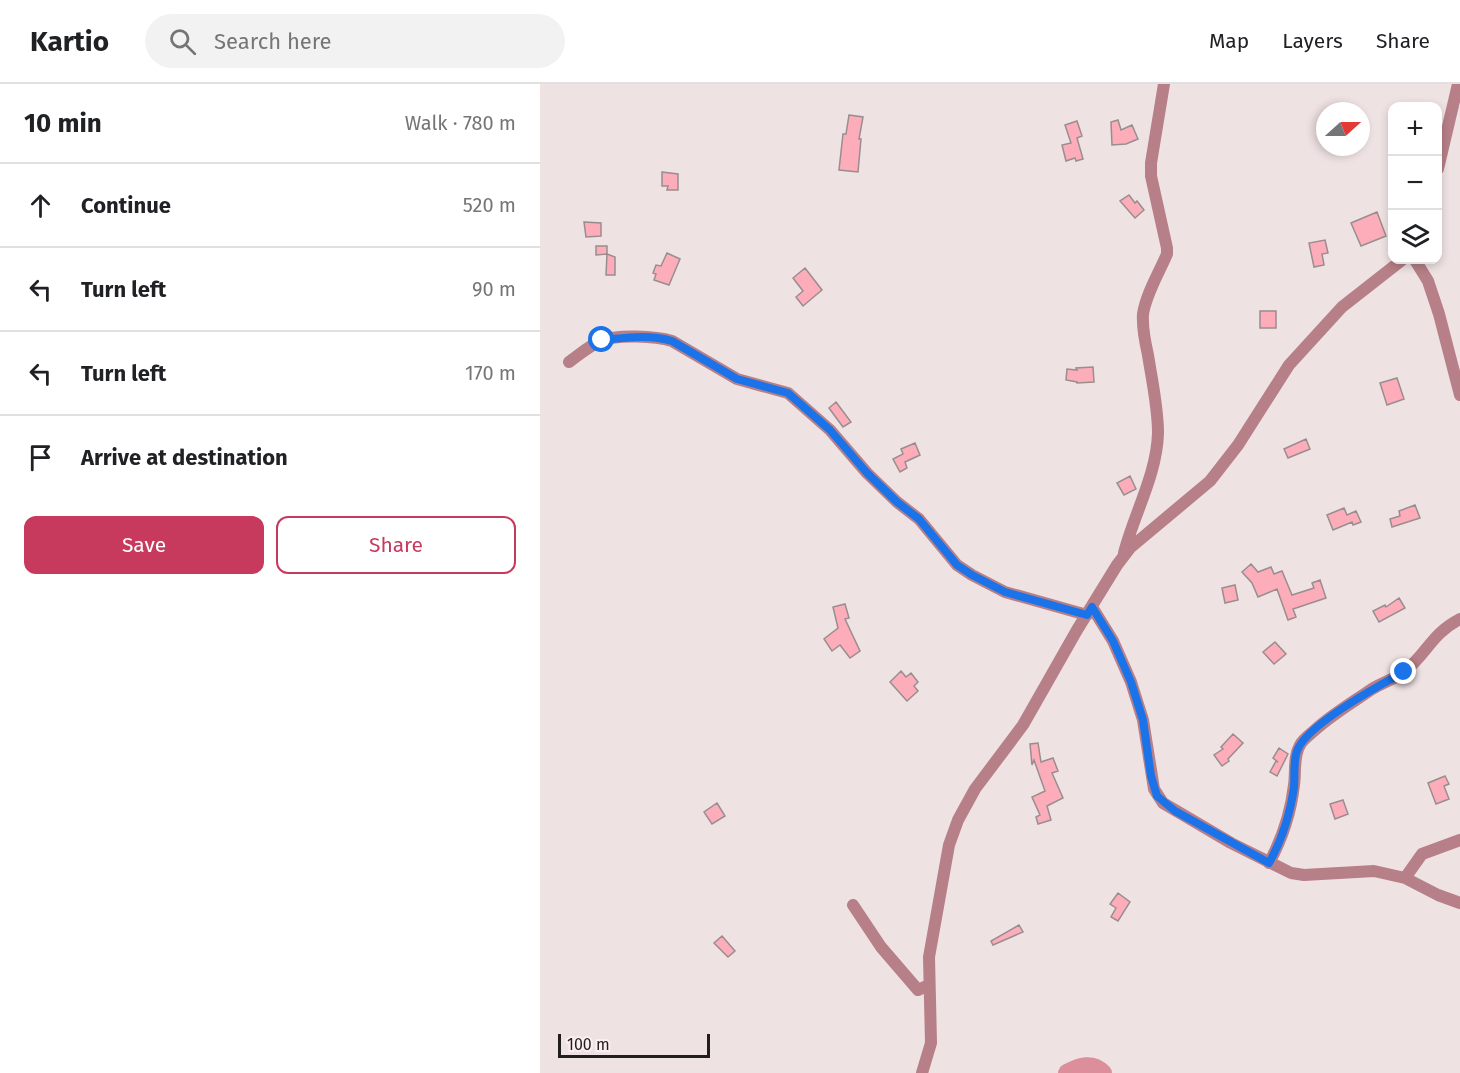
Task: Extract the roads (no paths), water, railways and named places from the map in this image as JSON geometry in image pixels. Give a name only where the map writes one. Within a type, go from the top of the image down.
[{"type":"street","points":[[1123,557],[1130,529],[1155,457],[1158,434],[1143,329],[1143,314],[1167,254],[1151,176],[1151,163],[1164,84]]},
{"type":"street","points":[[1440,156],[1458,84]]},
{"type":"street","points":[[922,1073],[931,1043],[929,957],[949,845],[958,820],[975,789],[1023,725],[1089,611],[1130,548],[1210,481],[1238,445],[1289,365],[1342,307],[1397,264]]},
{"type":"street","points":[[1417,264],[1428,281],[1439,314],[1460,395]]},
{"type":"street","points":[[569,362],[602,340],[642,336],[661,338],[672,341],[737,379],[788,393],[830,430],[867,473],[897,502],[919,519],[957,565],[1005,592],[1089,611],[1113,641],[1131,682],[1143,720],[1151,776],[1157,796],[1175,811],[1291,873],[1304,875],[1374,871],[1406,878],[1438,895],[1460,903]]},
{"type":"street","points":[[1269,863],[1277,849],[1289,813],[1296,754],[1300,743],[1327,720],[1373,689],[1404,672],[1435,636],[1460,619]]},
{"type":"street","points":[[1406,878],[1422,854],[1460,840]]},
{"type":"street","points":[[853,905],[881,947],[918,990],[929,985]]},
{"type":"waterway","points":[[1067,1073],[1086,1066],[1095,1067],[1103,1073]]}]
